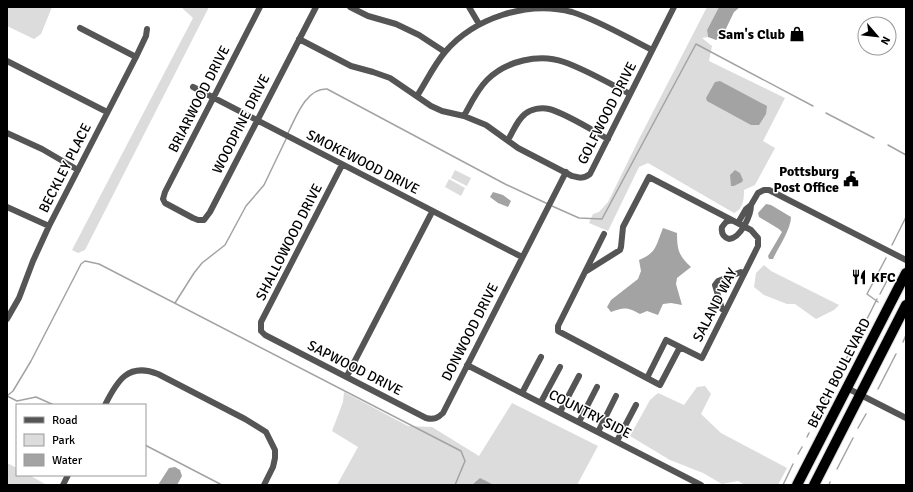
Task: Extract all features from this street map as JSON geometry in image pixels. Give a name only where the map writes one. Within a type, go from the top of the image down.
[{"type":"highway","name":"BEACH BOULEVARD","points":[[797,485],[906,273]]},
{"type":"highway","points":[[814,485],[906,306]]},
{"type":"street","name":"BRIARWOOD DRIVE","points":[[204,220],[193,218],[165,203],[163,199],[165,192],[260,7]]},
{"type":"street","name":"WOODPINE DRIVE","points":[[204,220],[210,212],[316,7]]},
{"type":"street","points":[[350,7],[368,16],[396,24],[419,35],[445,52]]},
{"type":"street","points":[[469,7],[479,24]]},
{"type":"street","name":"GOLFWOOD DRIVE","points":[[299,39],[351,66],[390,78],[431,106],[442,111],[464,116],[486,125],[518,148],[579,178],[585,178],[590,174],[674,7]]},
{"type":"street","points":[[417,96],[445,52],[479,24],[503,14],[533,9],[570,12],[596,21],[652,50]]},
{"type":"street","points":[[80,28],[136,57]]},
{"type":"street","name":"BECKLEY PLACE","points":[[7,319],[19,298],[33,260],[49,226],[136,57],[146,36],[147,29]]},
{"type":"street","points":[[464,116],[478,90],[492,76],[510,65],[531,59],[551,59],[563,61],[630,94]]},
{"type":"street","points":[[7,61],[107,112]]},
{"type":"street","name":"SMOKEWOOD DRIVE","points":[[193,87],[432,212],[522,257]]},
{"type":"street","points":[[508,140],[522,116],[540,108],[549,109],[608,138]]},
{"type":"street","points":[[7,133],[42,149],[78,170]]},
{"type":"street","name":"SHALLOWOOD DRIVE","points":[[261,331],[261,322],[342,165]]},
{"type":"street","name":"DONWOOD DRIVE","points":[[439,417],[443,413],[468,365],[566,172]]},
{"type":"street","points":[[585,272],[620,250],[622,247],[623,228],[649,177],[738,223],[758,193],[764,190],[769,190],[906,260]]},
{"type":"street","points":[[7,207],[49,226]]},
{"type":"street","points":[[347,376],[432,212]]},
{"type":"street","name":"SALAND WAY","points":[[647,378],[666,340],[702,358],[758,246],[758,238],[753,232],[738,223]]},
{"type":"street","points":[[604,234],[558,326],[558,331],[660,385],[680,347]]},
{"type":"street","points":[[725,311],[722,309],[715,286],[718,281],[741,272],[744,274]]},
{"type":"street","name":"SAPWOOD DRIVE","points":[[261,331],[265,335],[426,418],[432,419],[439,417]]},
{"type":"street","points":[[522,393],[541,357]]},
{"type":"street","name":"COUNTRY SIDE","points":[[468,365],[701,485]]},
{"type":"street","points":[[541,402],[560,367]]},
{"type":"street","points":[[105,404],[117,382],[130,372],[144,370],[158,374],[245,419],[266,432],[275,450],[273,466],[264,485]]},
{"type":"street","points":[[560,412],[579,376]]},
{"type":"street","points":[[579,422],[597,387]]},
{"type":"street","points":[[847,388],[906,418]]},
{"type":"street","points":[[598,432],[616,396]]},
{"type":"street","points":[[617,441],[636,405]]},
{"type":"street","points":[[63,485],[68,476]]},
{"type":"green space","points":[[7,7],[52,7],[41,34],[34,39],[7,26]]},
{"type":"green space","points":[[181,7],[209,7],[85,250],[78,253],[72,250],[193,18]]},
{"type":"green space","points":[[707,7],[719,7],[707,30],[708,37],[702,38],[712,46],[709,61],[785,98],[763,141],[775,148],[755,185],[744,190],[744,197],[741,207],[734,213],[648,163],[639,167],[608,231],[589,223],[593,214],[599,212],[608,202]]},
{"type":"green space","points":[[455,170],[471,178],[467,186],[451,178]]},
{"type":"green space","points":[[449,179],[465,188],[461,196],[445,187]]},
{"type":"green space","points":[[764,265],[771,271],[839,305],[834,310],[816,319],[795,304],[787,304],[764,295],[754,287],[756,273]]},
{"type":"green space","points":[[705,386],[711,394],[701,414],[721,433],[787,468],[778,485],[745,485],[738,481],[722,484],[703,473],[670,460],[630,436],[650,400],[658,393],[684,405],[697,387]]},
{"type":"green space","points":[[344,392],[408,426],[432,427],[479,456],[512,403],[598,446],[577,485],[337,485],[358,447],[332,431],[343,402]]},
{"type":"green space","points":[[7,463],[16,468],[16,476],[31,476],[47,485],[7,485]]},
{"type":"water","points":[[719,7],[740,7],[734,12],[723,35],[716,40],[708,37],[707,30]]},
{"type":"water","points":[[720,81],[767,106],[766,114],[759,125],[751,125],[707,101],[706,98],[715,82]]},
{"type":"water","points":[[735,170],[740,173],[743,180],[734,186],[731,186],[730,175]]},
{"type":"water","points":[[493,192],[503,195],[511,201],[508,207],[498,203],[490,197]]},
{"type":"water","points":[[766,204],[771,205],[791,217],[787,233],[773,259],[769,259],[768,256],[782,232],[759,217],[758,213]]},
{"type":"water","points":[[663,228],[677,233],[681,256],[691,267],[677,278],[676,284],[682,305],[671,303],[663,304],[658,315],[647,311],[640,314],[626,308],[611,312],[607,307],[611,300],[638,279],[641,271],[639,260],[653,251]]},
{"type":"water","points":[[175,467],[180,470],[182,476],[177,485],[158,485],[169,468]]},
{"type":"water","points":[[480,478],[494,485],[472,485]]},
{"type":"waterway","points":[[552,206],[579,218],[602,219],[696,44],[813,106]]},
{"type":"waterway","points":[[288,133],[298,112],[308,98],[313,93],[327,89],[505,184],[548,204]]},
{"type":"waterway","points":[[826,113],[874,138]]},
{"type":"waterway","points":[[175,303],[202,263],[225,245],[246,206],[264,185],[287,137]]},
{"type":"waterway","points":[[888,145],[906,155]]},
{"type":"waterway","points":[[892,245],[906,217]]},
{"type":"waterway","points":[[878,302],[867,294],[886,258]]},
{"type":"waterway","points":[[7,396],[13,391],[31,361],[81,264],[85,261],[99,264],[461,451],[465,461],[455,485]]},
{"type":"waterway","points":[[880,294],[890,275]]},
{"type":"waterway","points":[[866,321],[877,299]]},
{"type":"waterway","points":[[839,372],[862,329]]},
{"type":"waterway","points":[[903,342],[906,335]]},
{"type":"waterway","points":[[878,389],[896,354]]},
{"type":"waterway","points":[[7,396],[17,401],[36,397],[52,404]]},
{"type":"waterway","points":[[819,411],[826,398]]},
{"type":"waterway","points":[[858,428],[866,414]]},
{"type":"waterway","points":[[807,437],[809,433]]},
{"type":"waterway","points":[[837,469],[853,438]]},
{"type":"waterway","points":[[146,446],[222,485]]},
{"type":"waterway","points":[[798,454],[802,447]]},
{"type":"waterway","points":[[783,485],[793,464]]},
{"type":"place","name":"Sam's Club","points":[[797,34]]},
{"type":"place","name":"Pottsburg Post Office","points":[[851,179]]},
{"type":"place","name":"KFC","points":[[859,277]]}]
